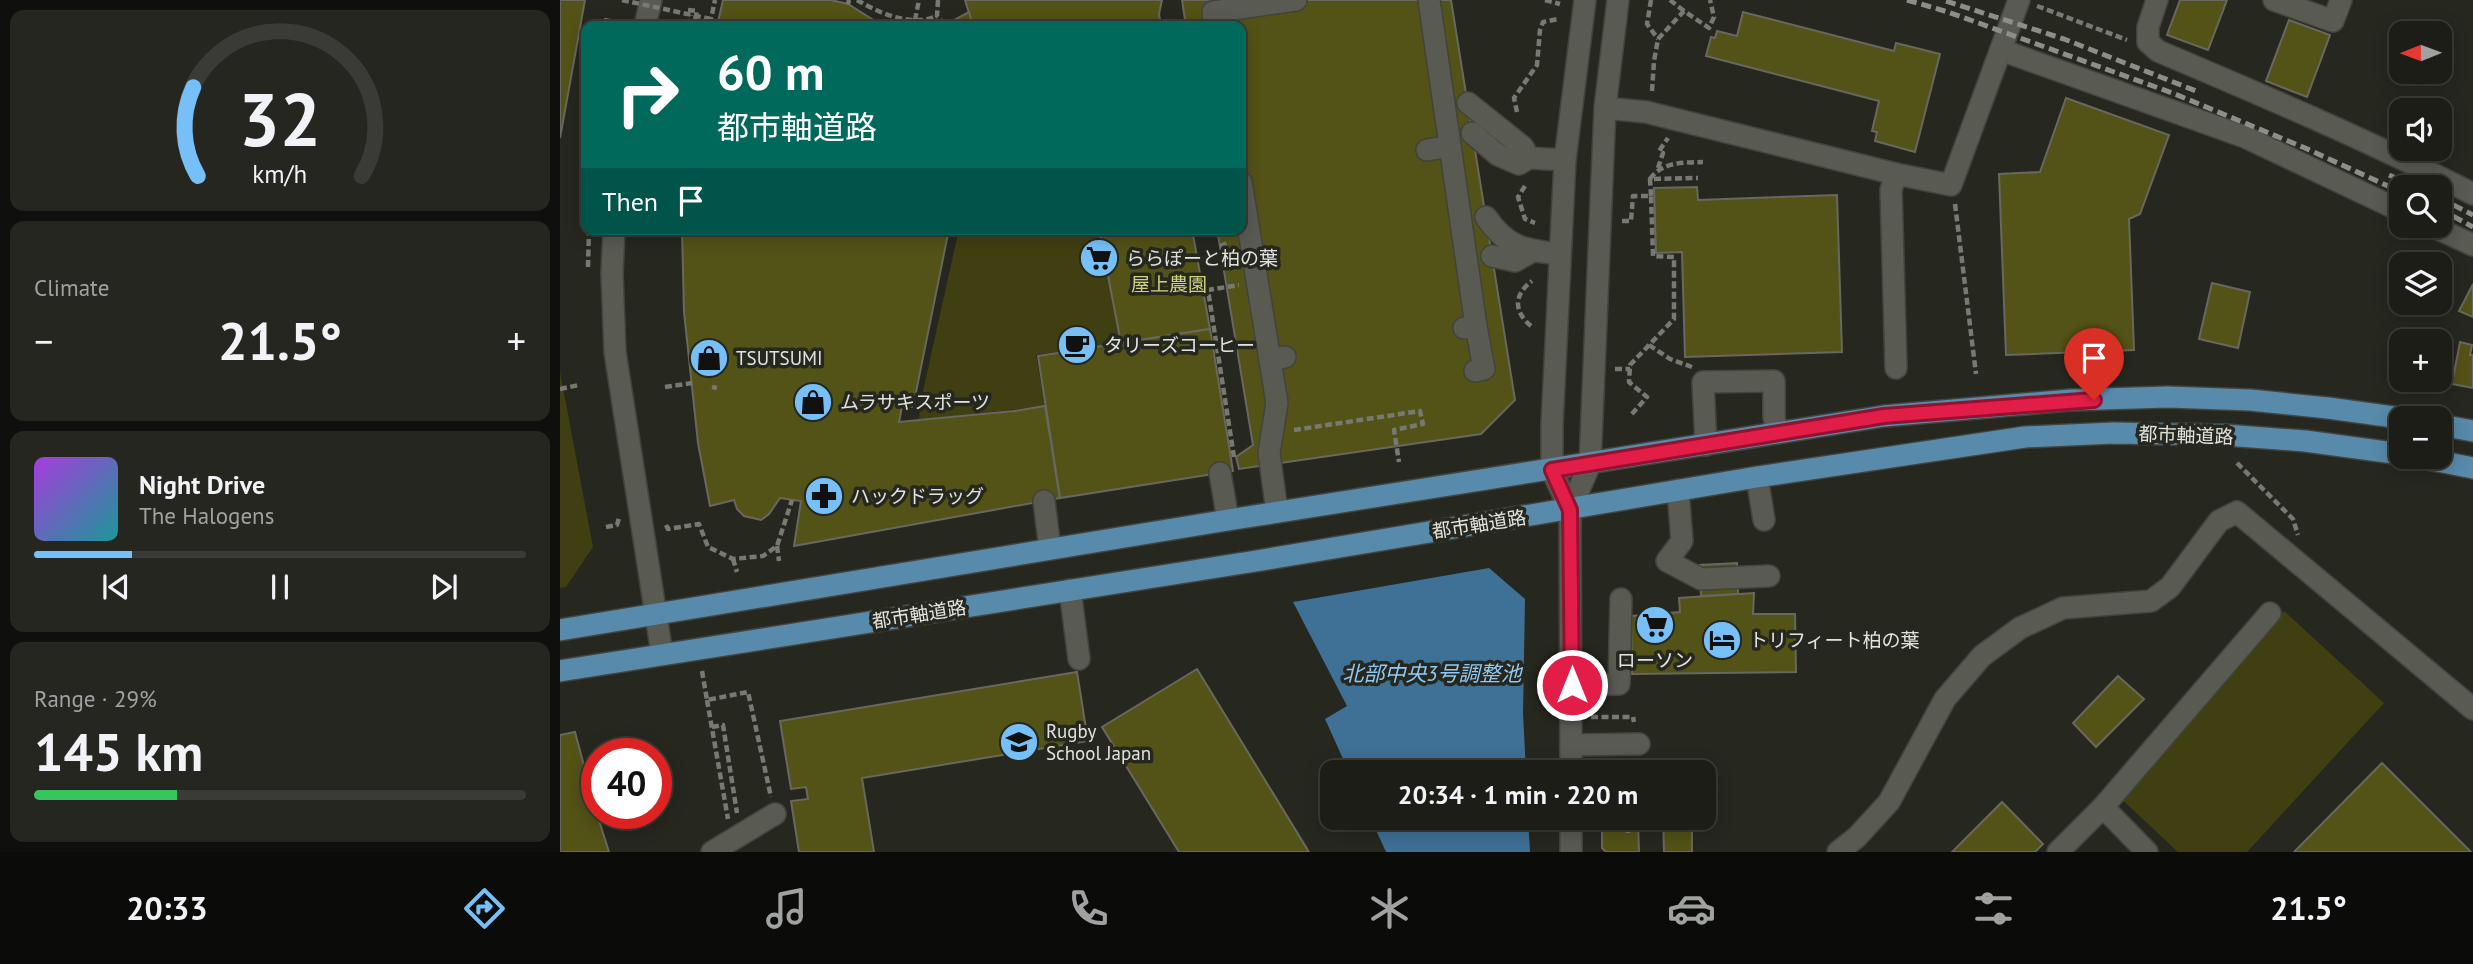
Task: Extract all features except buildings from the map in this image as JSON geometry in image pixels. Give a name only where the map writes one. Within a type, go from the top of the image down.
[{"type":"main road","name":"都市軸道路","points":[[560,630],[1884,416],[2070,400],[2168,397],[2250,400],[2389,416]]},
{"type":"main road","points":[[2452,427],[2473,431]]},
{"type":"main road","name":"都市軸道路","points":[[560,671],[1570,510],[1678,490],[2025,437],[2113,433],[2225,435],[2292,440],[2389,452]]},
{"type":"main road","points":[[2452,464],[2473,468]]},
{"type":"street","points":[[646,21],[651,0]]},
{"type":"street","points":[[1214,21],[1213,12],[1296,0]]},
{"type":"street","points":[[1429,0],[1450,146],[1454,216],[1461,269],[1470,327],[1484,369],[1475,370]]},
{"type":"street","points":[[1571,760],[1570,510],[1552,470],[1565,160],[1585,0]]},
{"type":"street","points":[[1570,510],[1590,464],[1605,107],[1618,0]]},
{"type":"street","points":[[2157,0],[2148,27],[2148,42],[2158,51],[2327,123],[2473,194]]},
{"type":"street","points":[[2274,0],[2333,21],[2341,0]]},
{"type":"street","points":[[1605,107],[1646,112],[1896,174],[1951,185],[2001,50],[2026,3]]},
{"type":"street","points":[[2001,50],[2245,137],[2389,205]]},
{"type":"street","points":[[1468,103],[1523,147],[1529,158]]},
{"type":"street","points":[[1472,133],[1498,155],[1519,164],[1529,158],[1565,160]]},
{"type":"street","points":[[1427,150],[1450,146]]},
{"type":"street","points":[[1896,174],[1891,190],[1896,368]]},
{"type":"street","points":[[1246,183],[1259,247],[1264,294],[1287,409],[1269,453],[1277,512]]},
{"type":"street","points":[[1486,217],[1496,232],[1511,244],[1533,251],[1560,254]]},
{"type":"street","points":[[614,235],[614,352],[662,654]]},
{"type":"street","points":[[2452,235],[2473,245]]},
{"type":"street","points":[[1492,256],[1515,261],[1533,251]]},
{"type":"street","points":[[1706,445],[1703,382],[1774,381],[1774,418],[1777,433]]},
{"type":"street","points":[[1227,468],[1228,520]]},
{"type":"street","points":[[1757,478],[1764,520]]},
{"type":"street","points":[[1678,490],[1682,541],[1667,561],[1701,579],[1769,576]]},
{"type":"street","points":[[1044,501],[1050,549]]},
{"type":"street","points":[[1838,852],[1857,837],[1889,802],[1945,699],[1982,656],[2020,628],[2063,608],[2151,601],[2169,587],[2220,521],[2237,512],[2473,709]]},
{"type":"street","points":[[1070,590],[1079,659]]},
{"type":"street","points":[[1572,685],[1619,684],[1621,599]]},
{"type":"street","points":[[2058,852],[2104,807],[2270,613]]},
{"type":"street","points":[[1572,745],[1637,738]]},
{"type":"street","points":[[2104,807],[2147,852]]},
{"type":"street","points":[[712,852],[775,814]]},
{"type":"street","points":[[1571,852],[1577,830]]},
{"type":"path","points":[[622,0],[690,12],[711,19],[715,0]]},
{"type":"path","points":[[858,0],[894,17],[926,21],[937,16]]},
{"type":"path","points":[[915,20],[919,0]]},
{"type":"path","points":[[938,0],[937,16],[941,21]]},
{"type":"path","points":[[1545,0],[1560,4]]},
{"type":"path","points":[[1651,0],[1647,24],[1658,39]]},
{"type":"path","points":[[1670,0],[1709,27],[1714,18],[1710,0]]},
{"type":"path","points":[[2026,3],[2130,41],[2148,42]]},
{"type":"path","points":[[1652,99],[1658,39],[1684,11]]},
{"type":"path","points":[[690,12],[691,21]]},
{"type":"path","points":[[1520,116],[1515,109],[1514,97],[1536,65],[1543,22],[1558,19]]},
{"type":"path","points":[[604,20],[611,21]]},
{"type":"path","points":[[1630,416],[1647,397],[1629,382],[1630,365],[1674,318],[1674,257],[1653,256],[1650,179],[1663,153],[1659,151],[1670,133]]},
{"type":"path","points":[[1657,169],[1703,162]]},
{"type":"path","points":[[1650,179],[1698,178]]},
{"type":"path","points":[[1529,182],[1518,197],[1525,219],[1535,223]]},
{"type":"path","points":[[1622,221],[1631,221],[1633,197],[1651,196]]},
{"type":"path","points":[[1955,203],[1976,374]]},
{"type":"path","points":[[1531,326],[1521,317],[1518,303],[1521,291],[1532,281]]},
{"type":"path","points":[[1227,468],[1208,289],[1264,294]]},
{"type":"path","points":[[1649,345],[1670,359],[1692,367],[1702,367],[1703,382]]},
{"type":"path","points":[[1615,369],[1630,369]]},
{"type":"path","points":[[666,387],[692,383]]},
{"type":"path","points":[[560,390],[579,385]]},
{"type":"path","points":[[1287,409],[1292,431],[1420,411],[1423,424],[1394,430],[1399,462]]},
{"type":"path","points":[[2236,463],[2293,519],[2308,573]]},
{"type":"path","points":[[779,561],[777,546],[792,500]]},
{"type":"path","points":[[664,515],[666,528],[699,524],[708,547],[733,559],[762,556],[777,546]]},
{"type":"path","points":[[733,559],[737,572]]},
{"type":"path","points":[[702,671],[736,838]]},
{"type":"path","points":[[707,700],[748,692],[775,814]]},
{"type":"path","points":[[1591,717],[1633,717],[1637,738]]},
{"type":"path","points":[[712,727],[723,725],[736,838]]},
{"type":"path","points":[[1628,830],[1628,835]]},
{"type":"shaded area","points":[[958,235],[1100,235],[1121,343],[1036,355],[1045,406],[919,420],[921,400]]},
{"type":"shaded area","points":[[560,372],[593,547],[566,587],[560,588]]},
{"type":"shaded area","points":[[2284,611],[2384,703],[2247,852],[2178,852],[2116,794]]},
{"type":"water","name":"北部中央3号調整池","points":[[1489,568],[1525,599],[1523,713],[1525,760],[1344,760],[1325,719],[1347,706],[1293,602]]},
{"type":"water","points":[[1376,830],[1529,830],[1530,852],[1386,852]]},
{"type":"railway","points":[[1907,0],[1948,12],[2175,94],[2389,186]]},
{"type":"railway","points":[[1946,1],[2064,39],[2196,91]]},
{"type":"railway","points":[[2452,204],[2473,215]]},
{"type":"railway","points":[[2452,216],[2473,227]]},
{"type":"place","name":"ららぽーと柏の葉","points":[[1099,258]]},
{"type":"place","name":"タリーズコーヒー","points":[[1077,345]]},
{"type":"place","name":"TSUTSUMI","points":[[709,358]]},
{"type":"place","name":"ムラサキスポーツ","points":[[813,402]]},
{"type":"place","name":"ハックドラッグ","points":[[824,496]]},
{"type":"place","name":"ローソン","points":[[1655,625]]},
{"type":"place","name":"トリフィート柏の葉","points":[[1722,640]]},
{"type":"place","name":"Rugby School Japan","points":[[1019,742]]},
{"type":"route","points":[[1572,685],[1570,510],[1552,470],[1884,416],[2094,400]]},
{"type":"park label","name":"屋上農園","points":[[1169,284]]}]
